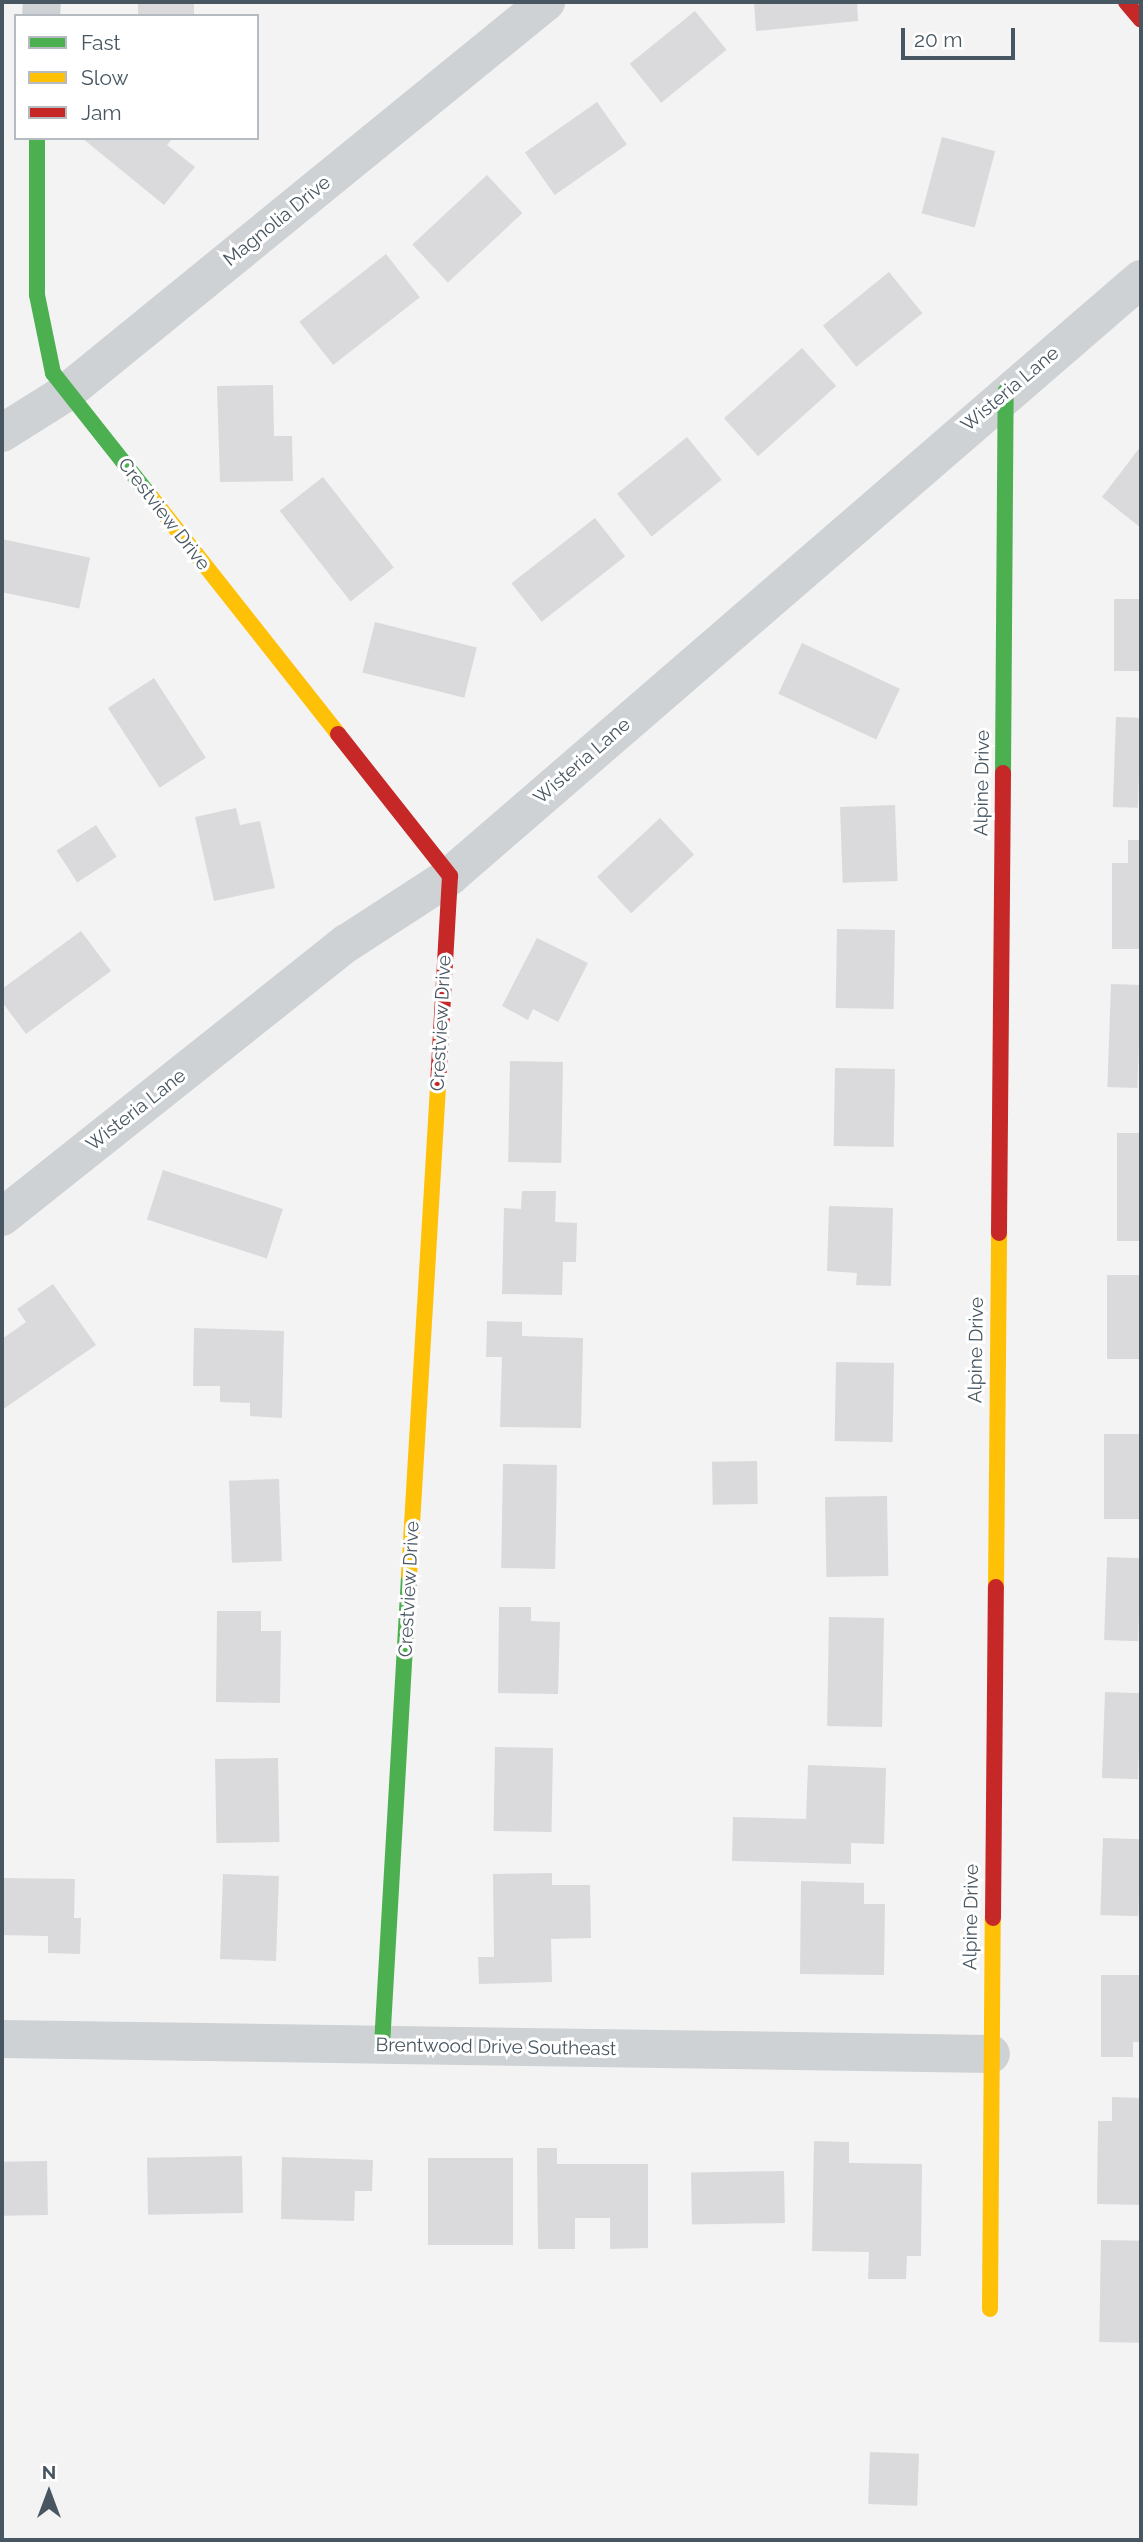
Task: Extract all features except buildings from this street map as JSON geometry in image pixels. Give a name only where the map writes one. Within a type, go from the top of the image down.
[{"type":"street","name":"Magnolia Drive","points":[[2,433],[67,392],[546,2]]},
{"type":"street","points":[[1126,2],[1141,20]]},
{"type":"street","name":"Crestview Drive","points":[[37,140],[37,295],[53,373],[450,876],[382,2045]]},
{"type":"street","name":"Wisteria Lane","points":[[2,1217],[347,943],[450,876],[1006,391],[1141,279]]},
{"type":"street","name":"Alpine Drive","points":[[989,2309],[1006,391]]},
{"type":"street","name":"Brentwood Drive Southeast","points":[[2,2039],[990,2054]]},
{"type":"traffic: fast","points":[[37,140],[37,295],[53,373],[151,497]]},
{"type":"traffic: fast","points":[[1003,773],[1006,391]]},
{"type":"traffic: fast","points":[[382,2045],[409,1575]]},
{"type":"traffic: slow","points":[[151,497],[338,734]]},
{"type":"traffic: slow","points":[[409,1575],[438,1085]]},
{"type":"traffic: slow","points":[[996,1587],[999,1233]]},
{"type":"traffic: slow","points":[[990,2309],[993,1918]]},
{"type":"traffic: jam","points":[[1126,2],[1141,20]]},
{"type":"traffic: jam","points":[[338,734],[450,876],[438,1085]]},
{"type":"traffic: jam","points":[[999,1233],[1003,773]]},
{"type":"traffic: jam","points":[[993,1918],[996,1587]]}]
